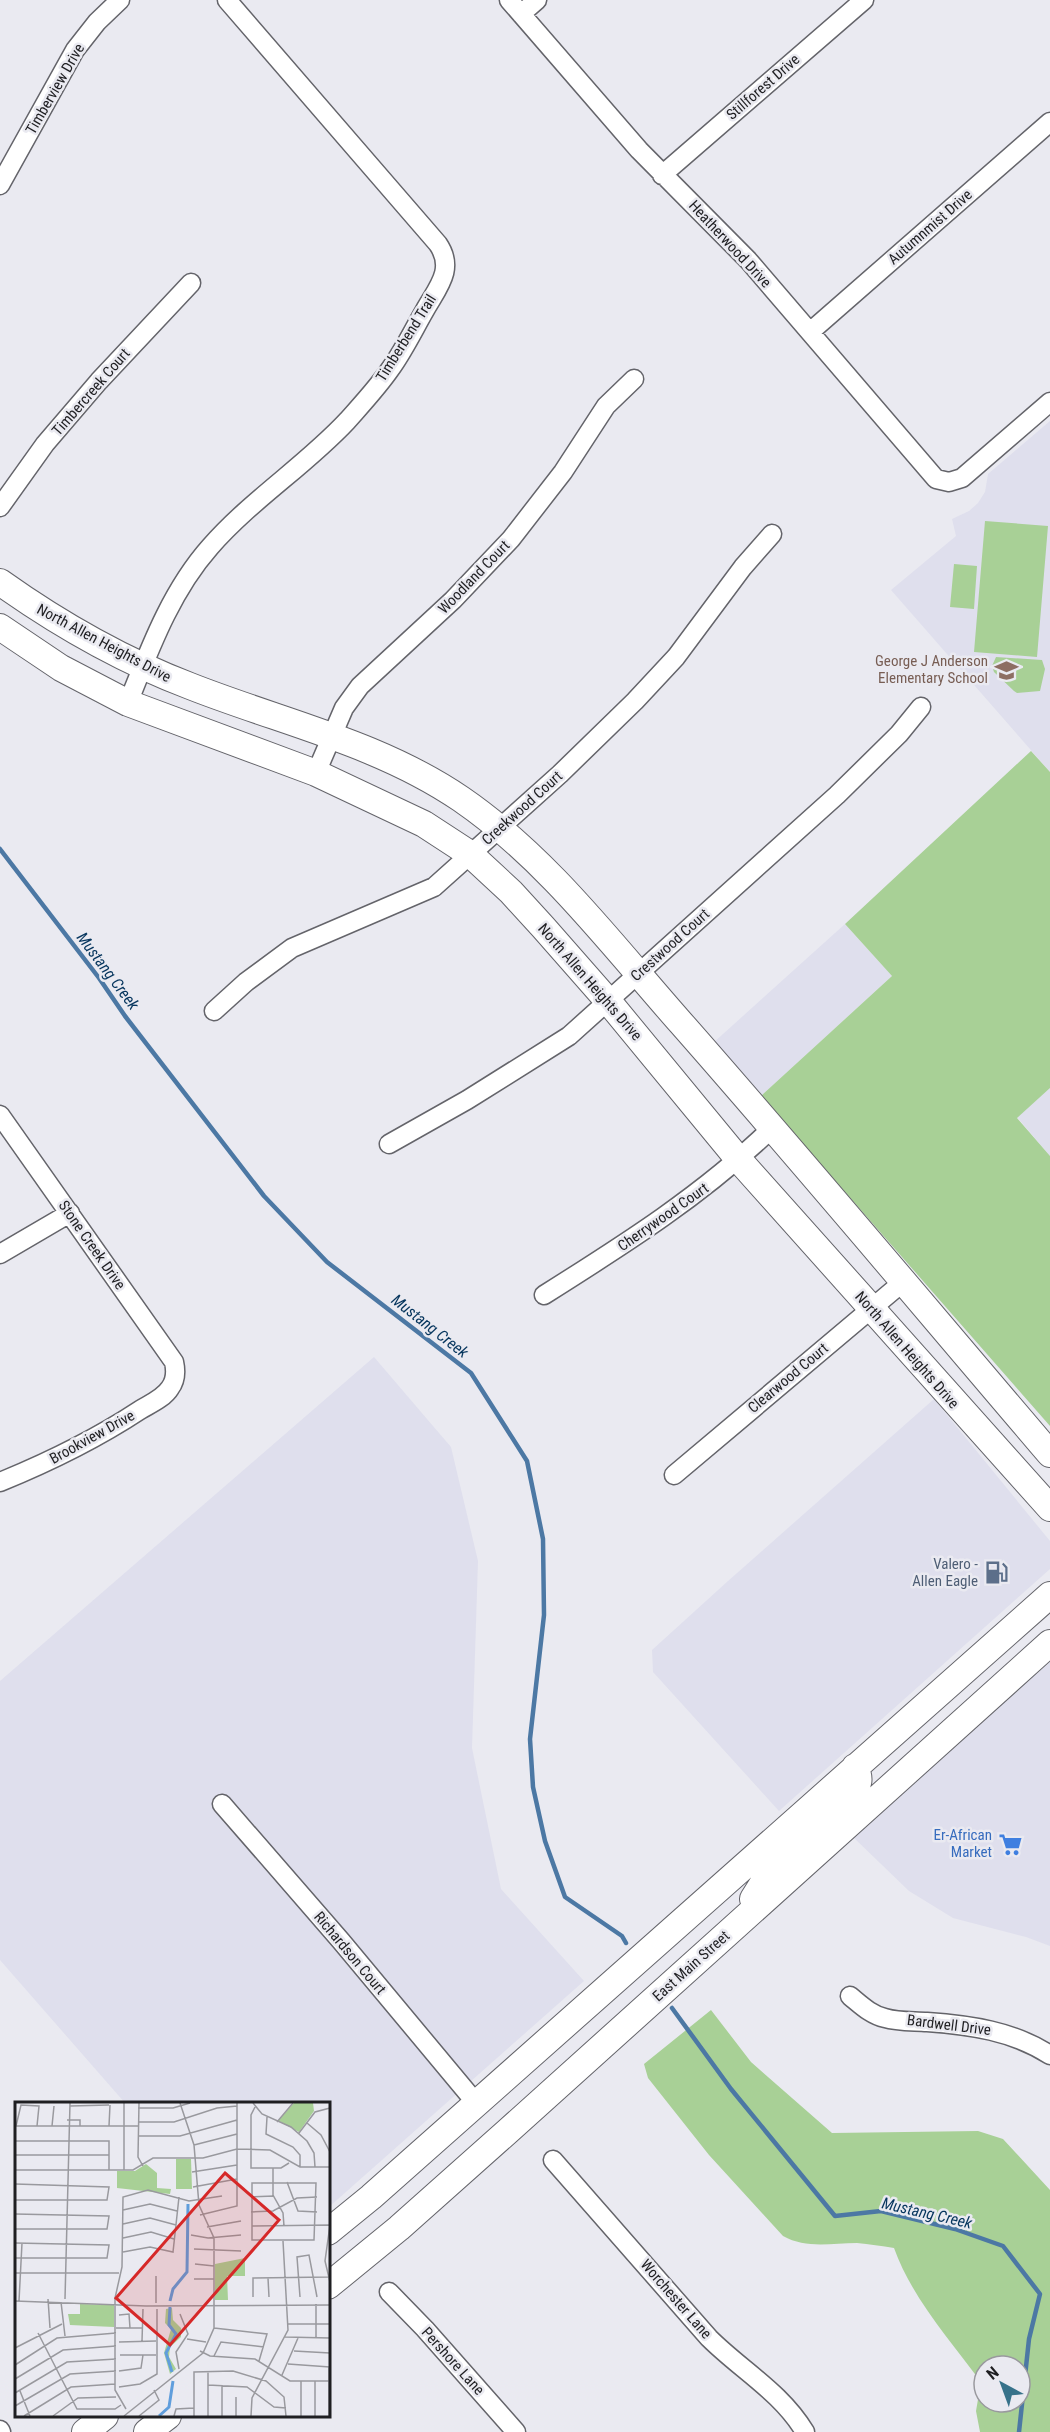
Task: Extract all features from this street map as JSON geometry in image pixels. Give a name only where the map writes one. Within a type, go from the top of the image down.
[{"type":"main road","name":"North Allen Heights Drive","points":[[0,582],[49,616],[142,667],[190,687],[381,754],[416,770],[463,800],[499,828],[546,870],[638,974],[772,1127],[1050,1454]]},
{"type":"main road","name":"North Allen Heights Drive","points":[[0,627],[61,668],[128,703],[316,773],[424,824],[470,854],[511,892],[608,1001],[739,1160],[1050,1508]]},
{"type":"main road","points":[[330,2230],[1050,1595]]},
{"type":"main road","name":"East Main Street","points":[[330,2284],[399,2228],[1050,1643]]},
{"type":"main road","points":[[879,1797],[875,1778],[879,1767],[952,1700],[965,1681],[973,1662]]},
{"type":"main road","points":[[744,1918],[757,1890],[775,1864],[852,1795],[859,1784],[859,1776],[855,1767]]},
{"type":"main road","points":[[85,2432],[103,2417]]},
{"type":"main road","points":[[147,2432],[166,2417]]},
{"type":"street","name":"Timberview Drive","points":[[0,185],[75,50],[97,22],[120,0]]},
{"type":"street","name":"Timberbend Trail","points":[[128,703],[153,640],[171,605],[209,548],[247,509],[346,421],[391,369],[436,290],[447,262],[438,244],[227,0]]},
{"type":"street","points":[[515,7],[537,0]]},
{"type":"street","name":"Stillforest Drive","points":[[662,175],[864,0]]},
{"type":"street","name":"Heatherwood Drive","points":[[515,7],[662,175],[748,260],[930,474],[942,481],[952,482],[962,478],[1050,402]]},
{"type":"street","name":"Autumnmist Drive","points":[[810,332],[1050,122]]},
{"type":"street","name":"Timbercreek Court","points":[[0,507],[45,444],[99,381],[191,283]]},
{"type":"street","name":"Woodland Court","points":[[316,773],[344,708],[360,686],[453,600],[511,539],[564,472],[606,406],[634,379]]},
{"type":"street","name":"Creekwood Court","points":[[214,1011],[246,982],[292,948],[434,887],[560,774],[676,657],[743,567],[772,534]]},
{"type":"street","name":"Crestwood Court","points":[[389,1144],[551,1049],[608,1001],[837,795],[899,735],[921,706]]},
{"type":"street","name":"Stone Creek Drive","points":[[0,1114],[174,1362],[175,1379]]},
{"type":"street","name":"Cherrywood Court","points":[[544,1295],[652,1227],[739,1160],[772,1127]]},
{"type":"street","points":[[0,1254],[69,1213]]},
{"type":"street","name":"Clearwood Court","points":[[674,1474],[903,1282]]},
{"type":"street","name":"Brookview Drive","points":[[0,1482],[51,1461],[100,1436],[165,1394],[175,1379]]},
{"type":"street","name":"Richardson Court","points":[[222,1804],[341,1941],[476,2103]]},
{"type":"street","name":"Bardwell Drive","points":[[850,1996],[869,2012],[886,2019],[960,2024],[998,2031],[1050,2055]]},
{"type":"street","name":"Worchester Lane","points":[[553,2160],[709,2338],[767,2386],[795,2416],[805,2432]]},
{"type":"street","name":"Pershore Lane","points":[[389,2292],[425,2329],[516,2432]]},
{"type":"shaded area","name":"George J Anderson Elementary School","points":[[1050,421],[1050,772],[891,590],[956,536],[952,519],[969,511],[978,503],[985,492],[988,474]]},
{"type":"shaded area","points":[[845,924],[892,976],[761,1096],[713,1043]]},
{"type":"shaded area","points":[[1050,1088],[1050,1156],[1017,1117]]},
{"type":"shaded area","points":[[374,1357],[451,1447],[478,1561],[472,1748],[501,1889],[584,1981],[330,2206],[330,2102],[124,2102],[0,1960],[0,1681]]},
{"type":"shaded area","points":[[934,1399],[1050,1541],[1050,1569],[779,1811],[653,1672],[652,1650]]},
{"type":"shaded area","points":[[1050,1662],[1050,1946],[1026,1937],[953,1918],[909,1891],[854,1838]]},
{"type":"green space","points":[[985,521],[1048,526],[1037,657],[974,652]]},
{"type":"green space","points":[[954,564],[977,566],[974,609],[950,607]]},
{"type":"green space","points":[[996,657],[1042,660],[1045,669],[1040,691],[1017,693],[1014,691],[994,672],[992,666]]},
{"type":"green space","points":[[1031,751],[1050,772],[1050,1088],[1017,1118],[1050,1156],[1050,1426],[761,1096],[892,976],[845,924]]},
{"type":"green space","points":[[711,2010],[751,2062],[832,2133],[978,2131],[1003,2139],[1050,2190],[1050,2432],[980,2432],[977,2414],[1032,2414],[1032,2354],[972,2354],[972,2370],[921,2301],[894,2248],[857,2243],[810,2244],[783,2236],[709,2155],[648,2078],[644,2064]]},
{"type":"waterway","name":"Mustang Creek","points":[[0,849],[264,1196],[327,1262],[471,1373],[527,1461],[543,1539],[544,1615],[530,1739],[533,1787],[545,1841],[565,1897],[622,1936],[626,1943]]},
{"type":"waterway","name":"Mustang Creek","points":[[672,2008],[731,2089],[835,2216],[881,2211],[955,2229],[1003,2246],[1040,2294],[1029,2339],[1019,2432]]},
{"type":"place","name":"George J Anderson Elementary School","points":[[1006,670]]},
{"type":"place","name":"Valero - Allen Eagle","points":[[996,1573]]},
{"type":"place","name":"Er-African Market","points":[[1010,1844]]}]
